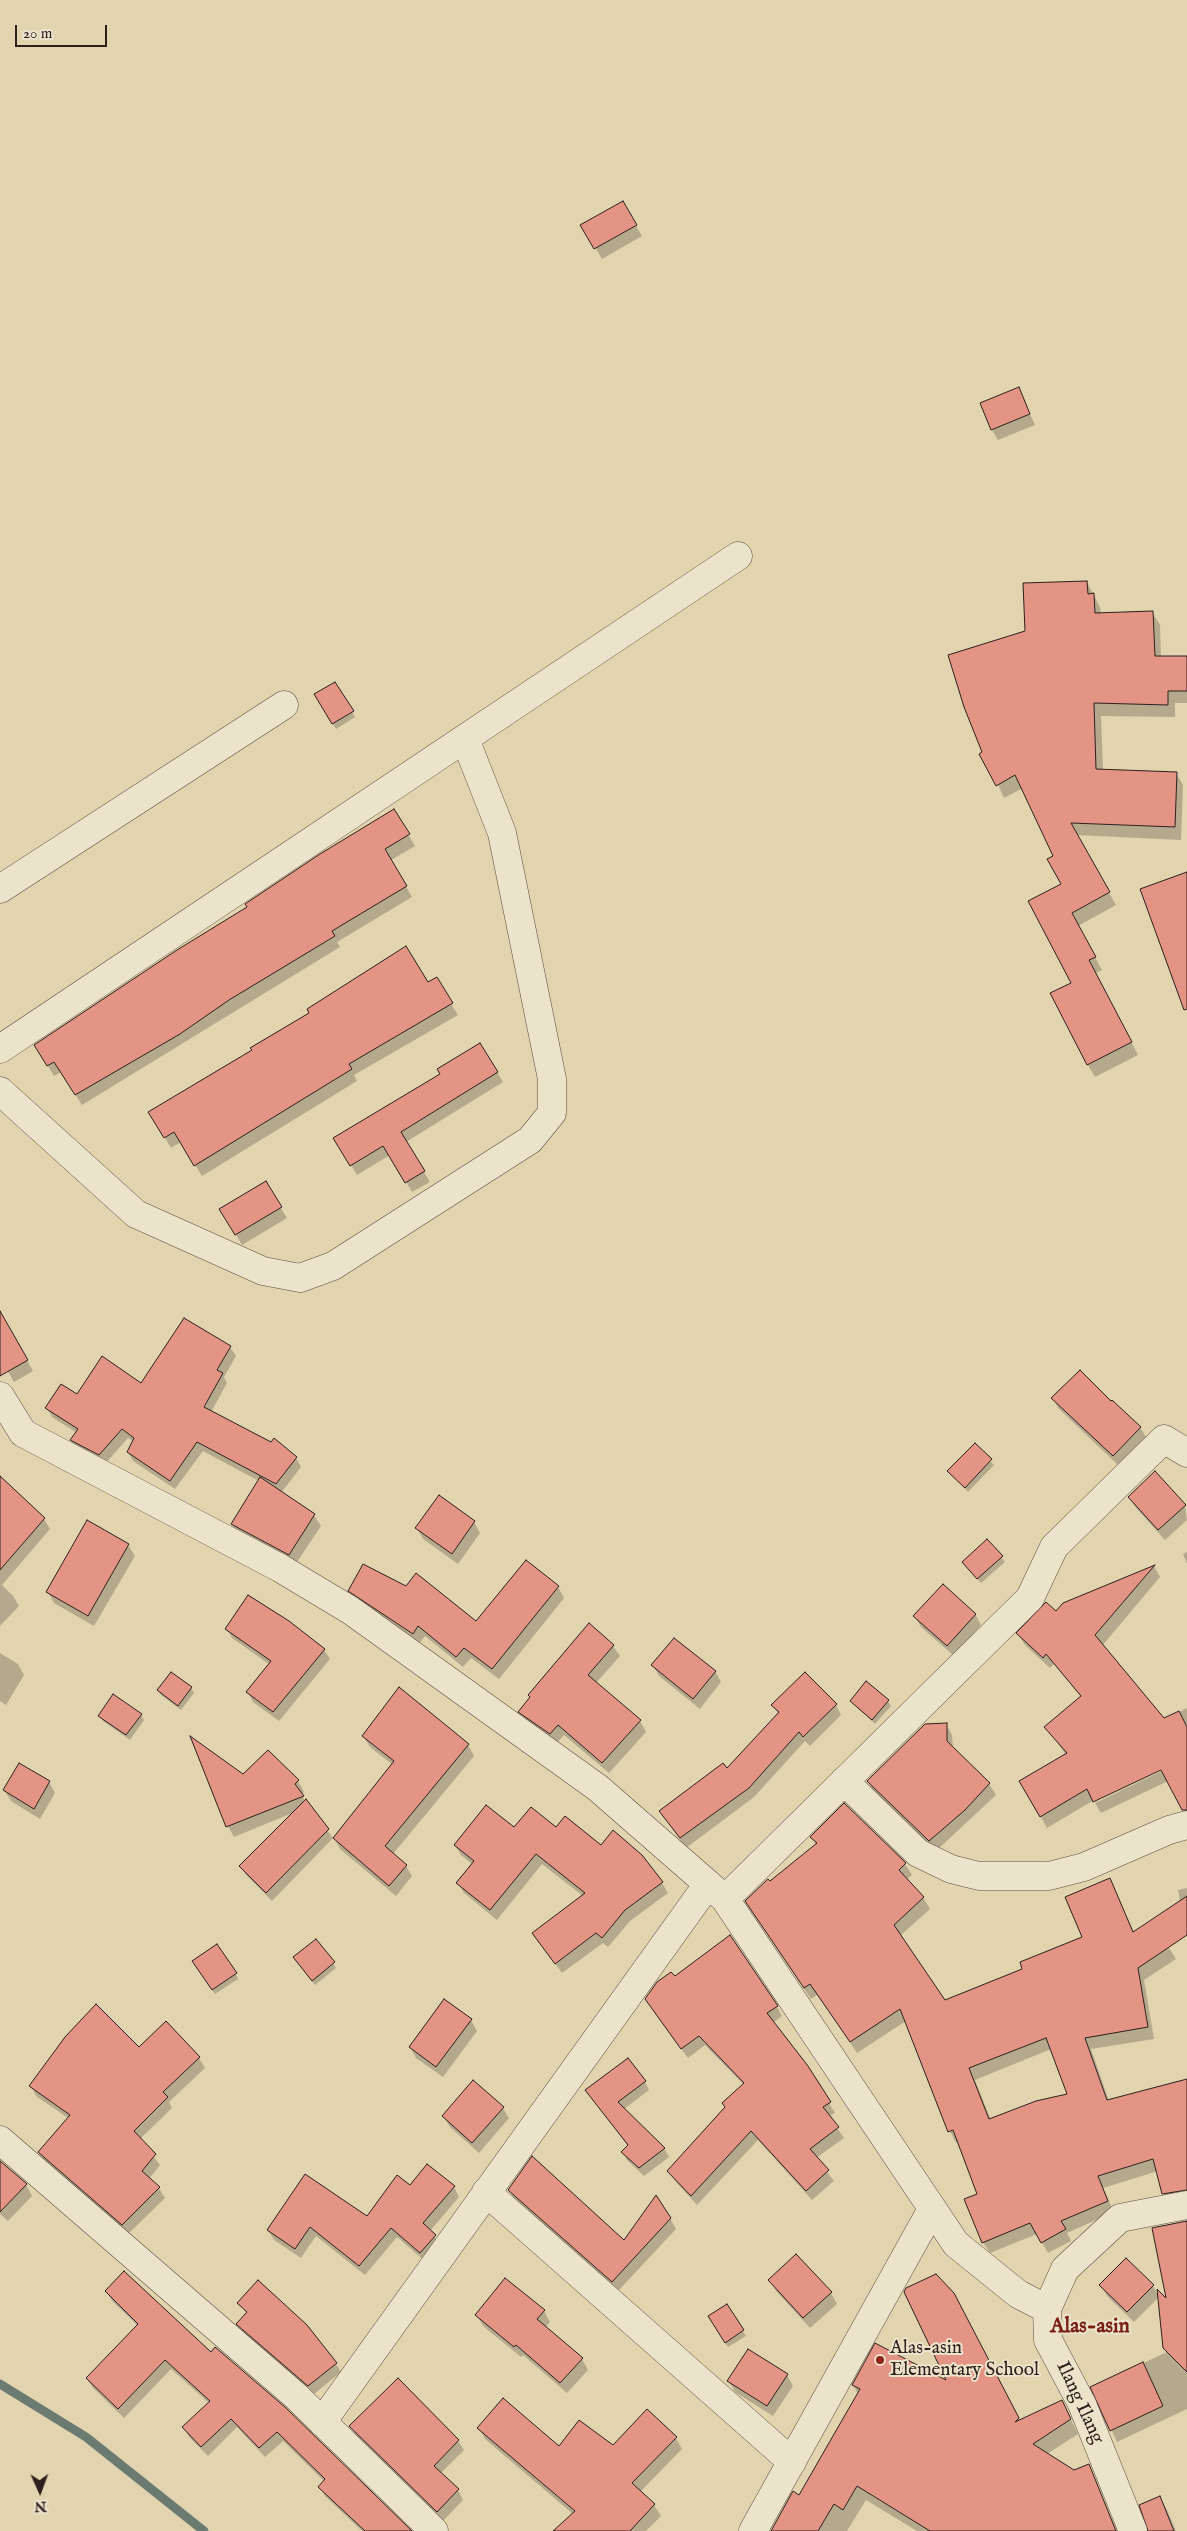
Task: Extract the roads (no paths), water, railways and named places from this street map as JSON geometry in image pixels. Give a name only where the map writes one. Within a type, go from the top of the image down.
[{"type":"street","points":[[0,1049],[738,556]]},
{"type":"street","points":[[0,889],[284,704]]},
{"type":"street","points":[[0,1091],[136,1214],[263,1271],[300,1278],[333,1266],[530,1140],[552,1113],[552,1079],[502,833],[465,739]]},
{"type":"street","points":[[0,1396],[23,1433],[280,1568],[350,1610],[598,1788],[716,1891],[956,2244],[1018,2294],[1047,2309]]},
{"type":"street","points":[[322,2422],[486,2192],[716,1891],[844,1781],[1030,1598],[1054,1547],[1164,1439],[1187,1453]]},
{"type":"street","points":[[844,1781],[918,1853],[951,1869],[979,1876],[1049,1876],[1084,1867],[1169,1830],[1187,1825]]},
{"type":"street","points":[[0,2140],[290,2391],[434,2531]]},
{"type":"street","points":[[486,2192],[792,2462]]},
{"type":"street","name":"Ilang Ilang","points":[[1133,2531],[1082,2404],[1048,2340],[1047,2309],[1065,2269],[1120,2218],[1187,2205]]},
{"type":"street","points":[[753,2531],[932,2209]]},
{"type":"waterway","points":[[0,2384],[86,2437],[204,2531]]},
{"type":"place","name":"Alas-asin Elementary School","points":[[880,2360]]},
{"type":"district","name":"Alas-asin","points":[[1090,2328]]}]
